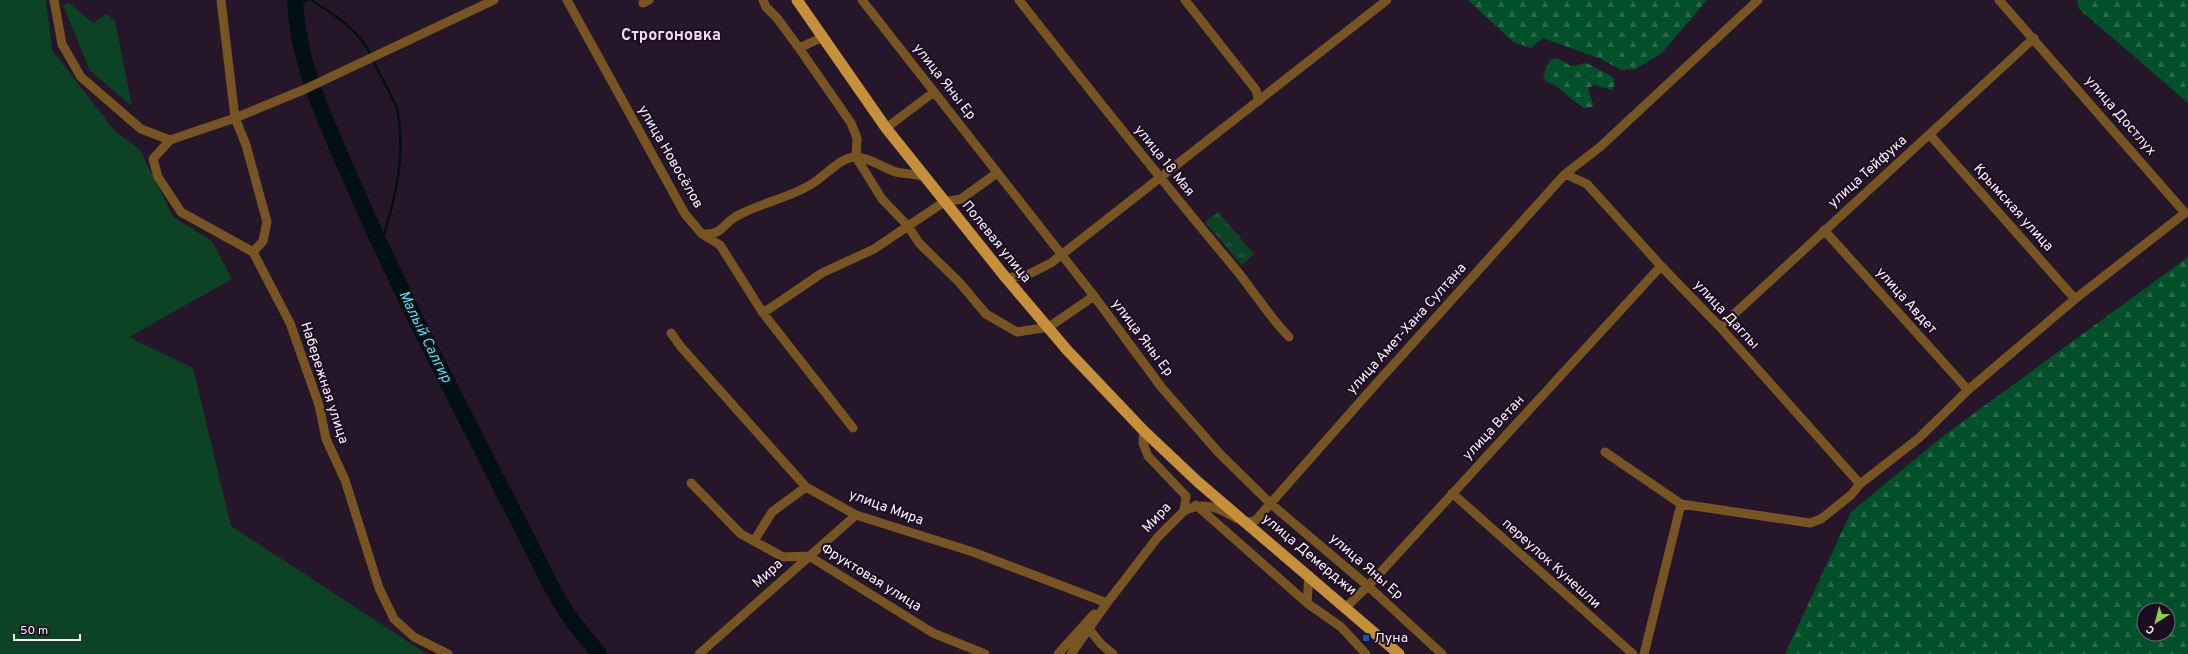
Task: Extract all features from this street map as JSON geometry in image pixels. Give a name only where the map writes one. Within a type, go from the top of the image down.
[{"type":"main road","name":"Полевая улица","points":[[797,0],[886,128],[1006,278],[1068,350],[1144,431],[1198,482]]},
{"type":"main road","name":"улица Демерджи","points":[[1198,482],[1346,607],[1399,654]]},
{"type":"street","points":[[54,0],[62,44],[81,77],[141,129],[170,140]]},
{"type":"street","points":[[221,0],[234,118],[246,145],[266,222],[263,241],[253,252],[181,212],[158,176],[153,159],[170,140],[234,118],[303,90],[494,0]]},
{"type":"street","name":"улица Новосёлов","points":[[567,0],[685,214],[702,234],[720,245],[762,313],[853,428]]},
{"type":"street","points":[[763,0],[766,7],[778,18],[851,123],[857,138],[856,157],[882,199],[908,226],[919,243],[960,282],[986,314],[1016,332],[1049,327],[1094,296]]},
{"type":"street","name":"улица Яны Ер","points":[[862,0],[1094,296],[1162,388],[1229,463],[1271,504],[1368,586],[1442,654]]},
{"type":"street","name":"улица 18 Мая","points":[[1019,0],[1160,179],[1241,276],[1268,314],[1289,338]]},
{"type":"street","points":[[1184,0],[1256,90],[1259,101]]},
{"type":"street","points":[[1006,278],[1027,274],[1051,263],[1060,254],[1160,179],[1387,0]]},
{"type":"street","name":"улица Амет-Хана Султана","points":[[1248,524],[1256,520],[1271,504],[1366,394],[1565,174],[1600,147],[1758,0]]},
{"type":"street","name":"улица Достлух","points":[[1999,0],[2034,38],[2185,213],[2075,299]]},
{"type":"street","points":[[799,48],[823,38]]},
{"type":"street","name":"улица Тейфука","points":[[1720,327],[2034,38]]},
{"type":"street","points":[[886,128],[934,92]]},
{"type":"street","name":"Крымская улица","points":[[1930,135],[2075,299]]},
{"type":"street","points":[[702,234],[713,234],[719,232],[734,218],[762,204],[795,194],[815,182],[843,160],[856,157],[873,161],[896,172],[924,176]]},
{"type":"street","points":[[762,313],[822,273],[874,249],[944,202],[961,199],[997,173]]},
{"type":"street","name":"улица Даглы","points":[[1565,174],[1587,184],[1661,266],[1720,327],[1860,484]]},
{"type":"street","name":"улица Авдет","points":[[1824,230],[1968,390]]},
{"type":"street","points":[[719,232],[718,238],[720,245]]},
{"type":"street","name":"Набережная улица","points":[[253,252],[290,323],[319,405],[326,439],[345,480],[373,571],[379,588],[394,619],[414,637],[448,654]]},
{"type":"street","name":"улица Ветан","points":[[1346,607],[1368,586],[1661,266]]},
{"type":"street","points":[[1605,452],[1681,504],[1810,523],[1821,519],[1850,495],[1860,484],[1919,438],[1968,390],[2075,299]]},
{"type":"street","name":"улица Мира","points":[[671,333],[681,347],[806,488],[856,515],[973,552],[1107,602]]},
{"type":"street","name":"Мира","points":[[1107,602],[1157,538],[1184,511],[1186,496],[1148,456],[1142,443],[1144,431]]},
{"type":"street","name":"Фруктовая улица","points":[[691,483],[741,534],[783,557],[809,556],[933,632],[985,654]]},
{"type":"street","points":[[754,541],[772,512],[806,488]]},
{"type":"street","name":"переулок Кунешли","points":[[1452,493],[1633,654]]},
{"type":"street","points":[[1186,496],[1307,603],[1328,617],[1366,654]]},
{"type":"street","points":[[1644,654],[1681,504]]},
{"type":"street","points":[[1184,511],[1198,506],[1208,505],[1248,524]]},
{"type":"street","name":"Мира","points":[[699,654],[856,515]]},
{"type":"street","points":[[1307,603],[1309,576]]},
{"type":"street","points":[[1071,654],[1107,602]]},
{"type":"street","points":[[1058,654],[1088,620],[1107,602]]},
{"type":"street","points":[[1089,629],[1101,644],[1113,654]]},
{"type":"green space","points":[[0,0],[46,0],[52,50],[114,130],[140,150],[173,217],[212,241],[232,279],[129,337],[193,368],[231,526],[427,654],[0,654]]},
{"type":"green space","points":[[1468,0],[1707,0],[1662,53],[1636,69],[1621,70],[1601,59],[1543,38],[1531,48],[1513,42]]},
{"type":"green space","points":[[2077,0],[2188,0],[2188,103],[2079,9]]},
{"type":"green space","points":[[69,3],[93,23],[107,14],[115,21],[132,106],[90,71],[63,5]]},
{"type":"green space","points":[[1557,58],[1571,66],[1587,63],[1613,77],[1615,84],[1612,90],[1595,85],[1588,88],[1594,107],[1583,108],[1556,86],[1546,82],[1543,75],[1550,60]]},
{"type":"green space","points":[[1218,212],[1254,254],[1242,265],[1205,222]]},
{"type":"green space","points":[[2188,257],[2188,654],[1785,654],[1851,512],[1943,436]]},
{"type":"waterway","name":"Малый Салгир","points":[[295,0],[297,25],[302,49],[316,96],[334,141],[400,287],[551,586],[570,618],[599,654]]},
{"type":"waterway","points":[[296,6],[308,0]]},
{"type":"waterway","points":[[311,0],[346,24],[360,38],[371,55]]},
{"type":"waterway","points":[[373,60],[398,113],[401,147],[400,164],[394,198],[380,247]]},
{"type":"place","name":"Луна","points":[[1366,638]]},
{"type":"district","name":"Строгоновка","points":[[671,36]]}]
